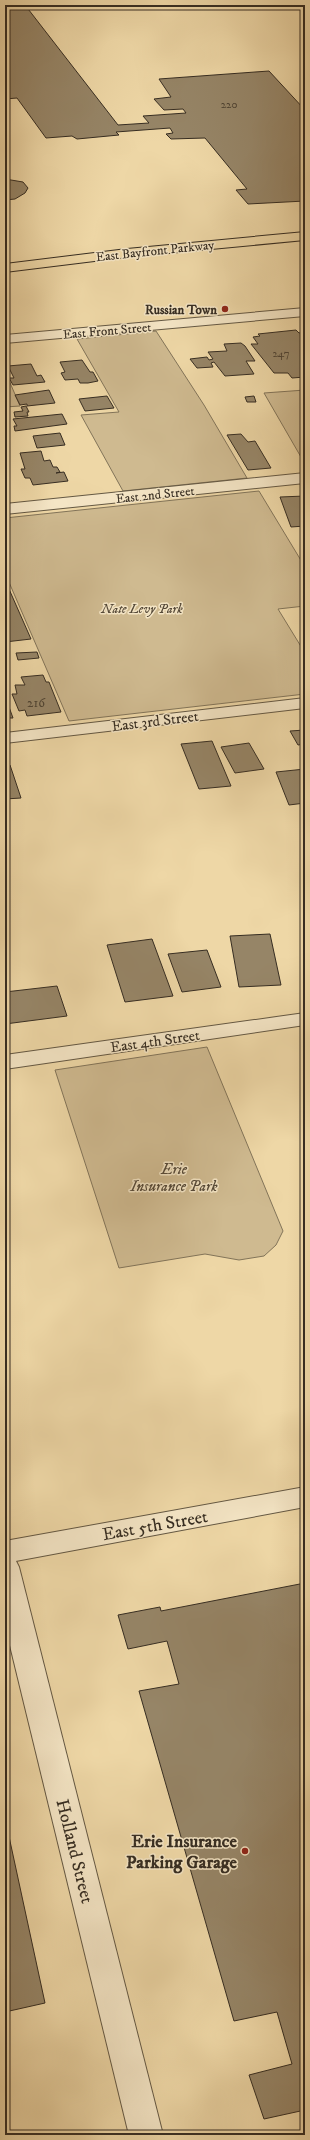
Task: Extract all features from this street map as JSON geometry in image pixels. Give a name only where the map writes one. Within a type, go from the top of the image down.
[{"type":"highway","name":"East Bayfront Parkway","points":[[5,268],[128,253],[305,236]]},
{"type":"street","name":"East Front Street","points":[[5,339],[305,312]]},
{"type":"street","name":"East 2nd Street","points":[[5,509],[305,478]]},
{"type":"street","name":"East 3rd Street","points":[[5,738],[305,703]]},
{"type":"street","name":"East 4th Street","points":[[5,1062],[305,1019]]},
{"type":"street","name":"East 5th Street","points":[[5,1552],[305,1497]]},
{"type":"street","name":"Holland Street","points":[[5,1567],[127,2064],[146,2135]]},
{"type":"green space","points":[[156,331],[204,405],[247,478],[123,491],[81,415],[119,412],[77,339]]},
{"type":"green space","points":[[5,371],[20,406],[5,407]]},
{"type":"green space","points":[[305,390],[305,464],[264,393]]},
{"type":"green space","name":"Nate Levy Park","points":[[259,491],[305,567],[305,606],[278,609],[305,653],[305,694],[69,721],[5,573],[5,518]]},
{"type":"green space","name":"Erie Insurance Park","points":[[207,1047],[283,1231],[276,1245],[264,1256],[239,1260],[205,1254],[119,1268],[55,1070]]},
{"type":"building","points":[[5,5],[25,5],[118,125],[149,123],[143,116],[186,113],[183,109],[164,110],[154,99],[171,97],[159,79],[269,71],[305,110],[305,201],[248,204],[236,190],[247,189],[205,138],[171,139],[166,134],[173,133],[170,128],[116,132],[119,135],[77,139],[72,136],[46,138],[17,98],[5,99]]},
{"type":"building","points":[[5,179],[23,182],[28,188],[25,193],[15,199],[5,200]]},
{"type":"building","points":[[296,330],[299,333],[305,332],[305,377],[292,378],[288,373],[274,373],[251,344],[258,344],[253,337],[260,336],[258,334]]},
{"type":"building","points":[[241,343],[245,346],[255,361],[246,361],[254,374],[225,376],[214,362],[211,363],[213,367],[197,368],[190,359],[207,357],[209,360],[213,359],[208,352],[227,351],[224,344]]},
{"type":"building","points":[[82,360],[90,372],[93,372],[98,381],[80,383],[78,379],[65,380],[61,373],[65,372],[60,362]]},
{"type":"building","points":[[31,364],[37,376],[41,375],[45,382],[13,385],[9,378],[14,378],[8,366]]},
{"type":"building","points":[[49,390],[55,403],[27,406],[27,404],[20,405],[15,395]]},
{"type":"building","points":[[107,396],[114,408],[85,411],[79,399]]},
{"type":"building","points":[[254,396],[256,402],[247,402],[245,397]]},
{"type":"building","points":[[26,406],[29,412],[27,412],[28,416],[15,417],[14,412],[23,411],[21,407]]},
{"type":"building","points":[[62,414],[67,424],[15,431],[14,426],[17,426],[13,419]]},
{"type":"building","points":[[60,433],[65,445],[37,448],[33,436]]},
{"type":"building","points":[[241,434],[248,442],[255,441],[271,468],[248,470],[227,435]]},
{"type":"building","points":[[41,451],[44,461],[50,460],[53,467],[57,467],[60,472],[56,473],[64,472],[68,481],[33,485],[30,478],[25,478],[21,469],[25,469],[20,453]]},
{"type":"building","points":[[305,496],[305,526],[291,527],[280,497]]},
{"type":"building","points":[[5,580],[31,639],[5,642]]},
{"type":"building","points":[[37,652],[39,658],[18,660],[16,653]]},
{"type":"building","points":[[43,675],[46,682],[49,682],[61,712],[27,716],[25,710],[19,711],[12,694],[17,694],[15,685],[25,685],[21,677]]},
{"type":"building","points":[[5,696],[13,718],[6,718],[7,721],[5,722]]},
{"type":"building","points":[[305,730],[305,744],[298,745],[290,731]]},
{"type":"building","points":[[212,741],[231,786],[199,789],[181,744]]},
{"type":"building","points":[[249,743],[264,769],[235,773],[221,747]]},
{"type":"building","points":[[5,765],[10,765],[21,798],[5,799]]},
{"type":"building","points":[[305,769],[305,803],[289,805],[276,772]]},
{"type":"building","points":[[270,934],[281,985],[239,987],[230,936]]},
{"type":"building","points":[[152,939],[173,996],[125,1002],[107,945]]},
{"type":"building","points":[[207,950],[221,987],[182,992],[168,954]]},
{"type":"building","points":[[57,986],[67,1016],[5,1024],[5,992]]},
{"type":"building","name":"Erie Insurance Parking Garage","points":[[305,1583],[305,2110],[264,2119],[249,2075],[292,2064],[277,2012],[234,2021],[139,1691],[179,1684],[167,1641],[128,1649],[118,1615],[160,1607],[161,1611]]},
{"type":"building","points":[[5,1818],[45,2003],[5,2012]]},
{"type":"place","name":"Russian Town","points":[[225,309]]},
{"type":"place","name":"Erie Insurance Parking Garage","points":[[245,1851]]}]
